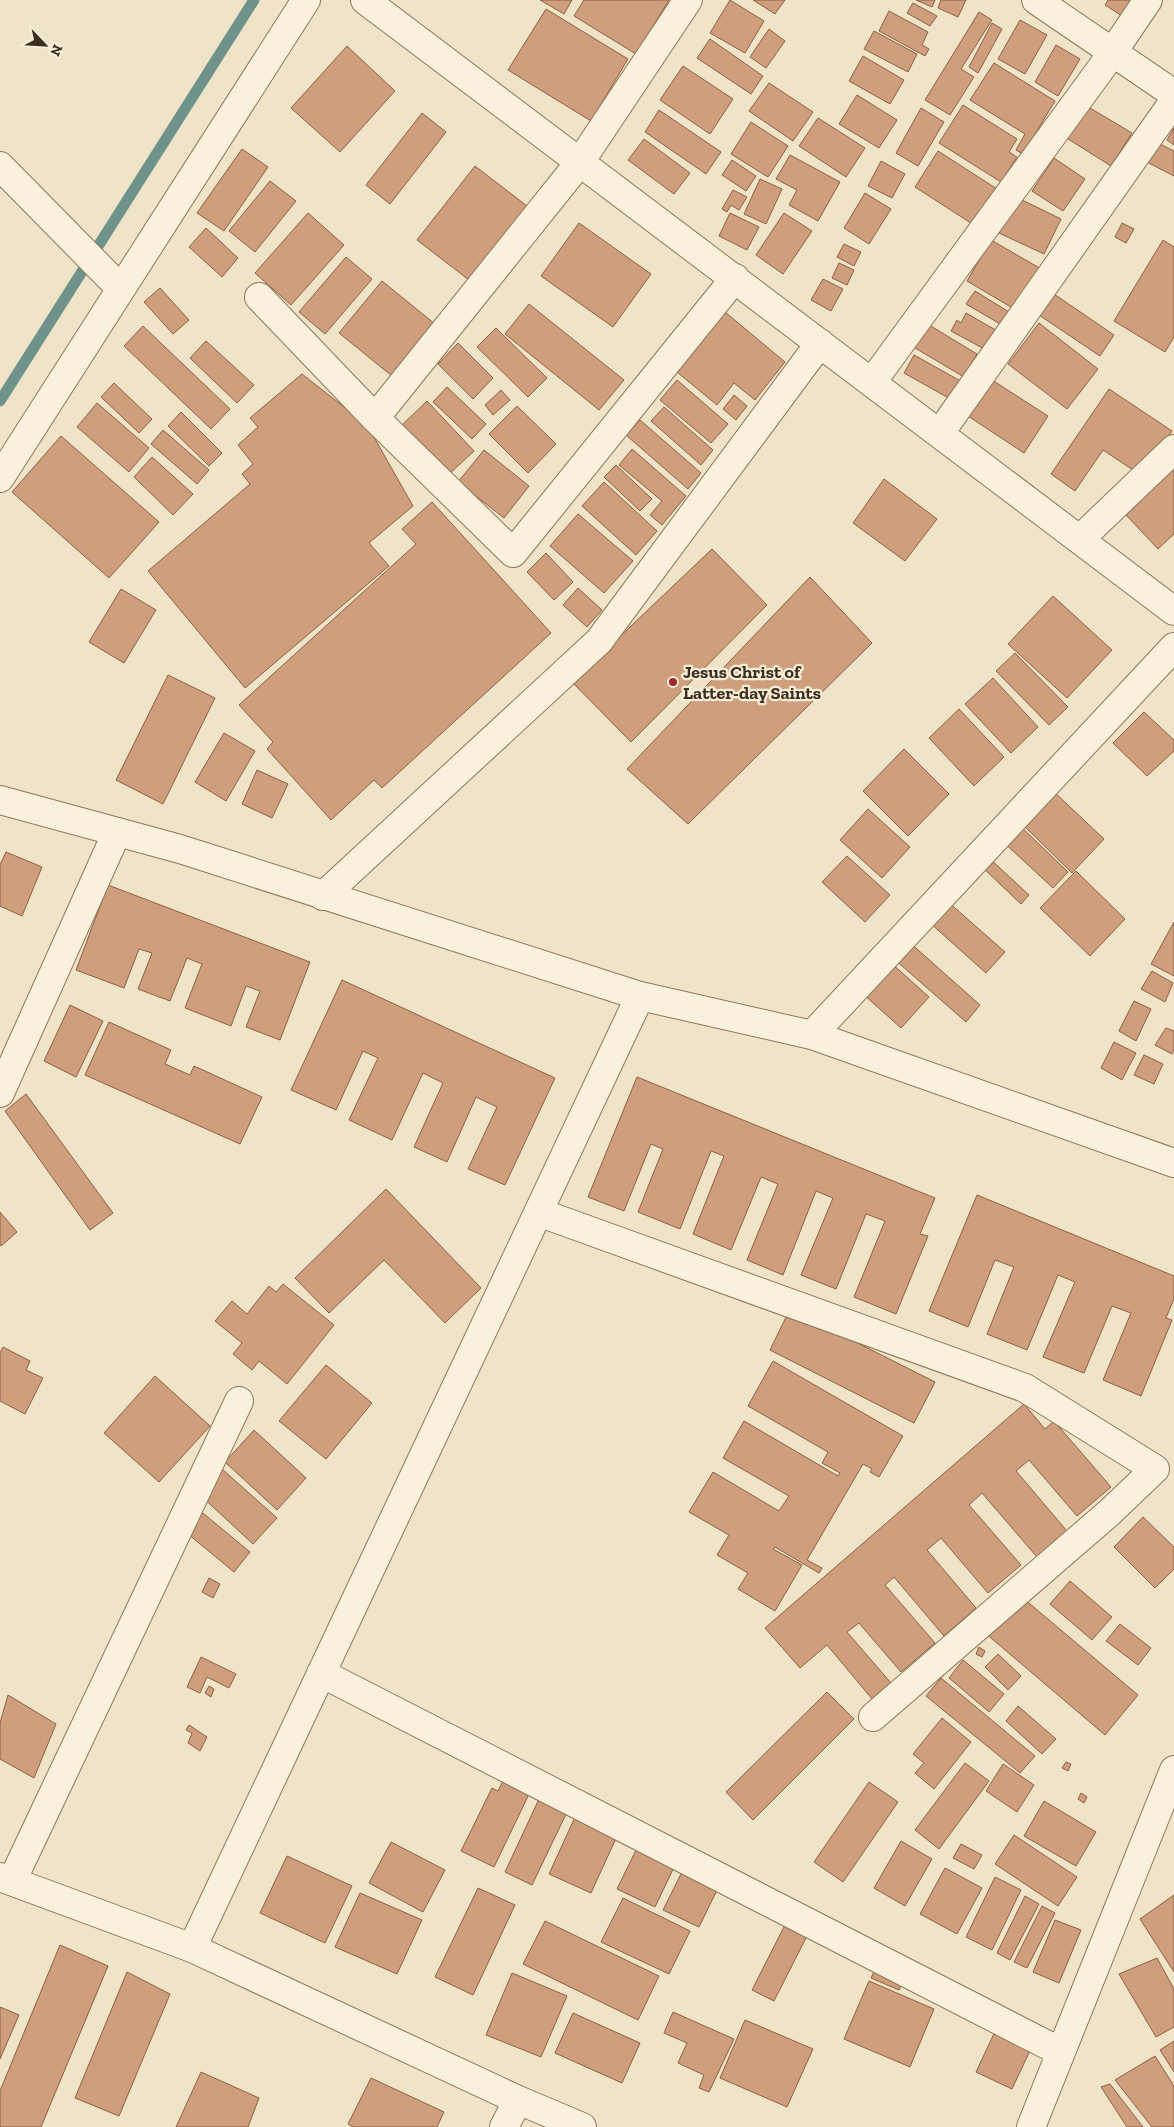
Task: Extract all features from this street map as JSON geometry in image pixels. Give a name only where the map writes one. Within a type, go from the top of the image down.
[{"type":"street","points":[[0,478],[306,0]]},
{"type":"street","points":[[365,0],[1174,611]]},
{"type":"street","points":[[375,418],[580,162],[688,0]]},
{"type":"street","points":[[1036,0],[1174,94]]},
{"type":"street","points":[[872,382],[1148,0]]},
{"type":"street","points":[[940,434],[1174,101]]},
{"type":"street","points":[[0,166],[121,289]]},
{"type":"street","points":[[260,297],[375,418],[513,553],[735,278]]},
{"type":"street","points":[[323,896],[599,642],[820,343]]},
{"type":"street","points":[[1080,539],[1174,449]]},
{"type":"street","points":[[812,1035],[1174,647]]},
{"type":"street","points":[[0,800],[180,849],[640,996],[812,1035],[1174,1163]]},
{"type":"street","points":[[0,1094],[117,832]]},
{"type":"street","points":[[192,1948],[640,996]]},
{"type":"street","points":[[538,1212],[1024,1388],[1155,1469],[1110,1512],[873,1717]]},
{"type":"street","points":[[239,1400],[6,1879],[192,1948],[518,2100],[582,2127]]},
{"type":"street","points":[[321,1673],[1061,2052]]},
{"type":"street","points":[[1031,2127],[1174,1770]]},
{"type":"street","points":[[504,2127],[518,2100]]},
{"type":"building","points":[[540,0],[572,0],[564,14]]},
{"type":"building","points":[[584,0],[669,0],[636,54],[574,16]]},
{"type":"building","points":[[730,0],[764,21],[745,53],[710,33]]},
{"type":"building","points":[[753,0],[785,0],[775,14]]},
{"type":"building","points":[[916,0],[935,0],[932,7]]},
{"type":"building","points":[[941,0],[966,0],[958,17],[938,8]]},
{"type":"building","points":[[1108,0],[1138,0],[1127,19],[1105,5]]},
{"type":"building","points":[[913,3],[937,16],[930,26],[907,13]]},
{"type":"building","points":[[546,9],[628,59],[591,121],[508,70]]},
{"type":"building","points":[[889,11],[928,32],[922,45],[929,49],[925,56],[879,31]]},
{"type":"building","points":[[979,12],[992,20],[961,69],[974,77],[950,115],[925,100]]},
{"type":"building","points":[[1020,20],[1047,35],[1025,74],[998,59]]},
{"type":"building","points":[[992,23],[1002,29],[978,73],[969,67]]},
{"type":"building","points":[[769,29],[785,41],[766,68],[750,57]]},
{"type":"building","points":[[874,31],[917,54],[908,72],[864,49]]},
{"type":"building","points":[[710,39],[763,76],[751,94],[697,58]]},
{"type":"building","points":[[1056,45],[1080,59],[1058,96],[1035,82]]},
{"type":"building","points":[[347,46],[395,91],[340,152],[291,108]]},
{"type":"building","points":[[863,56],[904,80],[890,104],[849,81]]},
{"type":"building","points":[[994,63],[1055,101],[1023,154],[1016,150],[1025,134],[970,100]]},
{"type":"building","points":[[683,66],[733,99],[710,134],[660,100]]},
{"type":"building","points":[[769,83],[813,112],[793,141],[749,111]]},
{"type":"building","points":[[857,95],[897,120],[879,148],[839,124]]},
{"type":"building","points":[[963,105],[1017,139],[1009,152],[1017,157],[1001,182],[939,143]]},
{"type":"building","points":[[1085,105],[1132,133],[1111,166],[1065,137]]},
{"type":"building","points":[[921,108],[944,122],[918,166],[896,153]]},
{"type":"building","points":[[659,110],[721,152],[706,174],[645,132]]},
{"type":"building","points":[[422,113],[446,132],[390,204],[366,185]]},
{"type":"building","points":[[818,118],[865,148],[846,177],[799,146]]},
{"type":"building","points":[[751,122],[788,146],[768,177],[731,154]]},
{"type":"building","points":[[1174,128],[1174,145],[1167,140]]},
{"type":"building","points":[[644,139],[690,173],[674,194],[628,160]]},
{"type":"building","points":[[1154,141],[1174,151],[1174,176],[1143,160]]},
{"type":"building","points":[[242,149],[268,167],[224,231],[197,213]]},
{"type":"building","points":[[938,151],[997,189],[974,225],[915,187]]},
{"type":"building","points":[[790,155],[840,182],[818,221],[789,205],[797,190],[776,179]]},
{"type":"building","points":[[1054,158],[1085,179],[1063,211],[1032,191]]},
{"type":"building","points":[[732,160],[756,176],[746,191],[722,175]]},
{"type":"building","points":[[881,161],[905,174],[892,198],[868,186]]},
{"type":"building","points":[[475,166],[527,206],[469,280],[417,240]]},
{"type":"building","points":[[760,179],[782,189],[766,224],[744,214]]},
{"type":"building","points":[[270,181],[296,201],[255,252],[229,231]]},
{"type":"building","points":[[733,190],[747,197],[739,210],[731,205],[727,212],[722,209]]},
{"type":"building","points":[[865,193],[891,209],[869,244],[844,228]]},
{"type":"building","points":[[1016,197],[1061,219],[1044,254],[999,233]]},
{"type":"building","points":[[308,213],[344,245],[291,305],[255,273]]},
{"type":"building","points":[[730,213],[759,227],[747,250],[719,236]]},
{"type":"building","points":[[784,213],[812,231],[783,274],[756,255]]},
{"type":"building","points":[[579,223],[651,274],[613,327],[541,276]]},
{"type":"building","points":[[1122,223],[1134,229],[1126,243],[1115,237]]},
{"type":"building","points":[[206,228],[238,258],[222,277],[189,247]]},
{"type":"building","points":[[991,240],[1050,274],[1026,316],[967,281]]},
{"type":"building","points":[[1163,240],[1174,247],[1174,337],[1165,352],[1114,321]]},
{"type":"building","points":[[844,244],[861,252],[854,266],[837,257]]},
{"type":"building","points":[[346,257],[372,279],[325,334],[299,312]]},
{"type":"building","points":[[839,263],[854,270],[847,285],[832,278]]},
{"type":"building","points":[[823,279],[843,289],[831,311],[811,300]]},
{"type":"building","points":[[382,281],[435,324],[392,376],[339,333]]},
{"type":"building","points":[[160,288],[189,320],[173,334],[144,302]]},
{"type":"building","points":[[975,291],[1009,312],[1002,325],[966,304]]},
{"type":"building","points":[[1054,294],[1114,335],[1100,356],[1039,315]]},
{"type":"building","points":[[529,304],[624,380],[599,410],[505,334]]},
{"type":"building","points":[[725,312],[785,362],[755,400],[734,383],[717,405],[677,372]]},
{"type":"building","points":[[966,313],[999,332],[988,351],[951,331],[957,320],[961,323]]},
{"type":"building","points":[[924,322],[977,354],[964,377],[910,345]]},
{"type":"building","points":[[1039,323],[1098,369],[1067,409],[1008,364]]},
{"type":"building","points":[[143,326],[230,409],[211,429],[124,346]]},
{"type":"building","points":[[496,328],[547,378],[528,397],[477,347]]},
{"type":"building","points":[[206,341],[254,385],[237,403],[190,358]]},
{"type":"building","points":[[458,343],[493,378],[473,399],[438,364]]},
{"type":"building","points":[[914,355],[973,388],[963,406],[904,373]]},
{"type":"building","points":[[302,374],[367,425],[413,506],[369,543],[389,566],[245,688],[148,571],[250,484],[242,474],[253,464],[238,445],[258,427],[250,418]]},
{"type":"building","points":[[677,380],[728,424],[711,443],[660,400]]},
{"type":"building","points":[[992,380],[1048,416],[1024,453],[968,416]]},
{"type":"building","points":[[114,383],[152,419],[139,433],[101,397]]},
{"type":"building","points":[[447,387],[486,424],[472,439],[433,402]]},
{"type":"building","points":[[1109,389],[1172,431],[1142,476],[1103,450],[1075,491],[1051,474]]},
{"type":"building","points":[[501,390],[510,400],[493,415],[485,405]]},
{"type":"building","points":[[734,395],[747,406],[736,420],[723,409]]},
{"type":"building","points":[[427,401],[474,451],[446,477],[399,428]]},
{"type":"building","points":[[97,403],[149,448],[129,472],[77,427]]},
{"type":"building","points":[[517,406],[556,444],[528,473],[489,434]]},
{"type":"building","points":[[664,407],[713,450],[701,465],[651,421]]},
{"type":"building","points":[[181,412],[222,453],[209,466],[168,426]]},
{"type":"building","points":[[640,420],[701,473],[688,489],[626,435]]},
{"type":"building","points":[[163,430],[209,470],[197,484],[151,444]]},
{"type":"building","points":[[61,436],[159,522],[109,578],[12,492]]},
{"type":"building","points":[[632,449],[686,496],[662,525],[650,515],[662,501],[619,465]]},
{"type":"building","points":[[484,450],[529,486],[504,518],[458,482]]},
{"type":"building","points":[[152,457],[193,494],[173,515],[134,477]]},
{"type":"building","points":[[616,465],[652,499],[640,511],[604,477]]},
{"type":"building","points":[[1174,469],[1174,534],[1158,549],[1126,515]]},
{"type":"building","points":[[884,479],[937,519],[905,561],[853,523]]},
{"type":"building","points":[[604,482],[657,531],[636,555],[582,506]]},
{"type":"building","points":[[432,502],[551,633],[382,788],[374,780],[331,820],[267,749],[273,742],[239,705],[416,544],[402,529]]},
{"type":"building","points":[[578,514],[633,561],[604,593],[550,546]]},
{"type":"building","points":[[712,549],[767,605],[631,742],[572,682]]},
{"type":"building","points":[[546,553],[573,582],[554,600],[527,572]]},
{"type":"building","points":[[810,577],[872,643],[688,824],[627,769]]},
{"type":"building","points":[[578,588],[602,610],[587,627],[563,605]]},
{"type":"building","points":[[121,589],[156,610],[124,663],[89,642]]},
{"type":"building","points":[[1053,596],[1112,650],[1067,698],[1008,644]]},
{"type":"building","points":[[1015,653],[1068,707],[1049,725],[996,671]]},
{"type":"building","points":[[168,675],[215,698],[163,804],[116,780]]},
{"type":"building","points":[[993,678],[1038,727],[1011,753],[965,704]]},
{"type":"building","points":[[959,709],[1004,757],[974,786],[929,738]]},
{"type":"building","points":[[1144,712],[1174,740],[1174,751],[1147,776],[1113,743]]},
{"type":"building","points":[[224,733],[255,751],[226,801],[195,782]]},
{"type":"building","points":[[904,749],[949,794],[908,836],[863,791]]},
{"type":"building","points":[[257,770],[288,784],[272,818],[242,804]]},
{"type":"building","points":[[1052,790],[1104,839],[1072,873],[1021,823]]},
{"type":"building","points":[[868,809],[910,847],[882,878],[840,840]]},
{"type":"building","points":[[1015,821],[1068,872],[1053,888],[999,838]]},
{"type":"building","points":[[6,852],[42,867],[22,916],[0,906],[0,865]]},
{"type":"building","points":[[847,856],[890,895],[865,922],[822,882]]},
{"type":"building","points":[[987,856],[1029,895],[1021,904],[980,865]]},
{"type":"building","points":[[1076,871],[1125,919],[1090,956],[1040,908]]},
{"type":"building","points":[[108,885],[310,962],[280,1040],[246,1027],[260,991],[246,986],[231,1026],[185,1008],[202,964],[187,958],[170,1001],[138,989],[152,953],[139,949],[124,988],[76,970]]},
{"type":"building","points":[[947,901],[1005,952],[986,973],[929,922]]},
{"type":"building","points":[[1174,922],[1174,976],[1151,964]]},
{"type":"building","points":[[908,941],[980,1005],[966,1022],[893,958]]},
{"type":"building","points":[[890,962],[929,997],[901,1028],[862,993]]},
{"type":"building","points":[[1152,971],[1173,983],[1165,1002],[1141,989]]},
{"type":"building","points":[[342,980],[555,1078],[505,1185],[468,1169],[497,1107],[476,1097],[447,1162],[414,1147],[443,1083],[423,1073],[392,1140],[349,1120],[378,1058],[363,1051],[336,1110],[291,1090]]},
{"type":"building","points":[[1134,1001],[1151,1009],[1136,1041],[1119,1031]]},
{"type":"building","points":[[70,1005],[103,1021],[76,1077],[44,1061]]},
{"type":"building","points":[[109,1022],[171,1050],[165,1064],[190,1075],[194,1066],[262,1097],[240,1144],[85,1075]]},
{"type":"building","points":[[1166,1028],[1174,1031],[1174,1050],[1172,1054],[1155,1045]]},
{"type":"building","points":[[1114,1042],[1136,1053],[1122,1080],[1101,1068]]},
{"type":"building","points":[[1144,1055],[1163,1064],[1154,1084],[1134,1075]]},
{"type":"building","points":[[637,1077],[935,1198],[920,1234],[928,1236],[896,1314],[854,1297],[885,1221],[866,1214],[836,1289],[801,1275],[833,1198],[816,1191],[783,1275],[747,1260],[778,1184],[761,1177],[731,1250],[693,1234],[724,1156],[711,1151],[680,1229],[638,1212],[663,1149],[651,1144],[624,1211],[588,1197]]},
{"type":"building","points":[[26,1094],[113,1213],[90,1230],[5,1111]]},
{"type":"building","points":[[386,1189],[481,1288],[445,1323],[384,1260],[329,1313],[295,1278]]},
{"type":"building","points":[[977,1195],[1174,1276],[1174,1299],[1166,1318],[1172,1320],[1141,1396],[1103,1380],[1131,1313],[1112,1306],[1084,1373],[1043,1357],[1075,1282],[1058,1275],[1027,1350],[987,1334],[1014,1267],[995,1260],[968,1327],[929,1311]]},
{"type":"building","points":[[0,1212],[17,1232],[1,1246],[0,1244]]},
{"type":"building","points":[[283,1284],[334,1325],[287,1384],[259,1361],[252,1370],[233,1354],[242,1343],[215,1321],[232,1301],[247,1314],[269,1286],[276,1292]]},
{"type":"building","points":[[790,1309],[935,1382],[914,1423],[770,1350]]},
{"type":"building","points":[[3,1347],[30,1361],[26,1370],[43,1378],[25,1414],[0,1401],[0,1353]]},
{"type":"building","points":[[773,1361],[903,1436],[879,1477],[870,1472],[872,1469],[863,1464],[807,1560],[822,1568],[819,1573],[775,1547],[773,1549],[802,1565],[775,1611],[738,1589],[748,1573],[717,1555],[729,1535],[689,1512],[713,1472],[779,1511],[789,1496],[723,1458],[744,1421],[838,1476],[840,1473],[822,1463],[828,1452],[748,1406]]},
{"type":"building","points":[[326,1365],[372,1403],[326,1459],[279,1421]]},
{"type":"building","points":[[155,1376],[210,1426],[159,1482],[104,1433]]},
{"type":"building","points":[[1024,1404],[1045,1429],[1054,1421],[1111,1487],[1077,1516],[1029,1460],[1016,1471],[1067,1531],[1037,1557],[982,1493],[969,1505],[1021,1565],[988,1593],[941,1538],[927,1550],[976,1608],[944,1636],[894,1577],[885,1585],[935,1643],[901,1672],[859,1623],[847,1632],[891,1683],[873,1700],[827,1645],[800,1668],[765,1628]]},
{"type":"building","points":[[254,1430],[306,1478],[277,1510],[225,1462]]},
{"type":"building","points":[[222,1469],[277,1518],[253,1544],[199,1494]]},
{"type":"building","points":[[198,1509],[250,1552],[234,1572],[182,1529]]},
{"type":"building","points":[[1143,1517],[1174,1547],[1174,1569],[1155,1588],[1114,1547]]},
{"type":"building","points":[[209,1578],[220,1584],[213,1598],[202,1592]]},
{"type":"building","points":[[1070,1581],[1112,1617],[1092,1640],[1050,1604]]},
{"type":"building","points":[[1017,1593],[1138,1695],[1105,1735],[984,1632]]},
{"type":"building","points":[[1120,1624],[1151,1648],[1138,1665],[1106,1641]]},
{"type":"building","points":[[979,1647],[985,1651],[982,1657],[976,1654]]},
{"type":"building","points":[[998,1654],[1021,1676],[1008,1690],[985,1667]]},
{"type":"building","points":[[201,1657],[236,1674],[229,1688],[207,1677],[200,1693],[187,1687]]},
{"type":"building","points":[[963,1660],[1004,1694],[989,1712],[949,1678]]},
{"type":"building","points":[[941,1678],[1035,1756],[1020,1773],[926,1696]]},
{"type":"building","points":[[209,1686],[214,1689],[211,1697],[205,1693]]},
{"type":"building","points":[[827,1692],[854,1719],[753,1820],[726,1792]]},
{"type":"building","points":[[8,1695],[56,1724],[34,1778],[0,1759],[0,1723]]},
{"type":"building","points":[[1018,1706],[1056,1739],[1042,1754],[1006,1721]]},
{"type":"building","points":[[942,1718],[971,1742],[934,1789],[915,1773],[924,1763],[913,1754]]},
{"type":"building","points":[[189,1725],[207,1737],[200,1751],[188,1743],[192,1733],[186,1730]]},
{"type":"building","points":[[1066,1762],[1071,1764],[1068,1771],[1062,1768]]},
{"type":"building","points":[[965,1763],[989,1781],[939,1849],[915,1830]]},
{"type":"building","points":[[1003,1764],[1034,1785],[1017,1812],[986,1791]]},
{"type":"building","points":[[505,1777],[531,1790],[494,1867],[461,1851],[492,1788],[498,1791]]},
{"type":"building","points":[[869,1782],[898,1802],[843,1882],[814,1862]]},
{"type":"building","points":[[1081,1793],[1087,1797],[1084,1803],[1078,1799]]},
{"type":"building","points":[[539,1799],[567,1812],[532,1885],[505,1872]]},
{"type":"building","points":[[1044,1801],[1096,1832],[1076,1866],[1024,1836]]},
{"type":"building","points":[[576,1815],[618,1834],[591,1893],[549,1874]]},
{"type":"building","points":[[1014,1835],[1077,1877],[1058,1906],[995,1864]]},
{"type":"building","points":[[901,1841],[932,1859],[905,1906],[874,1888]]},
{"type":"building","points":[[391,1842],[445,1870],[423,1912],[369,1883]]},
{"type":"building","points":[[961,1844],[982,1855],[974,1869],[953,1858]]},
{"type":"building","points":[[638,1846],[676,1863],[655,1907],[617,1889]]},
{"type":"building","points":[[287,1856],[352,1886],[325,1943],[260,1913]]},
{"type":"building","points":[[684,1868],[719,1886],[699,1927],[663,1910]]},
{"type":"building","points":[[945,1868],[982,1888],[957,1934],[920,1914]]},
{"type":"building","points":[[995,1877],[1021,1890],[992,1950],[966,1937]]},
{"type":"building","points":[[478,1888],[515,1905],[473,1995],[435,1977]]},
{"type":"building","points":[[360,1893],[422,1920],[397,1974],[335,1947]]},
{"type":"building","points":[[1174,1895],[1174,1972],[1140,1919]]},
{"type":"building","points":[[1025,1896],[1039,1904],[1010,1960],[997,1953]]},
{"type":"building","points":[[623,1898],[690,1931],[669,1974],[601,1942]]},
{"type":"building","points":[[1042,1906],[1055,1913],[1027,1968],[1014,1962]]},
{"type":"building","points":[[788,1919],[810,1930],[774,2001],[752,1990]]},
{"type":"building","points":[[1055,1920],[1081,1930],[1059,1983],[1033,1972]]},
{"type":"building","points":[[545,1921],[659,1976],[638,2020],[523,1964]]},
{"type":"building","points":[[60,1945],[108,1966],[41,2127],[0,2127],[0,2091]]},
{"type":"building","points":[[1157,1958],[1174,1989],[1174,2027],[1156,2037],[1119,1974]]},
{"type":"building","points":[[878,1963],[906,1974],[899,1990],[871,1978]]},
{"type":"building","points":[[127,1972],[170,1994],[119,2116],[75,2098]]},
{"type":"building","points":[[512,1973],[567,1996],[541,2057],[486,2035]]},
{"type":"building","points":[[869,1981],[934,2009],[910,2067],[844,2039]]},
{"type":"building","points":[[0,2007],[19,2015],[0,2059]]},
{"type":"building","points":[[673,2012],[734,2039],[709,2092],[699,2088],[704,2075],[678,2063],[687,2043],[664,2033]]},
{"type":"building","points":[[573,2013],[640,2043],[622,2083],[555,2053]]},
{"type":"building","points":[[745,2020],[813,2049],[787,2107],[720,2078]]},
{"type":"building","points":[[999,2023],[1035,2040],[1012,2089],[976,2072]]},
{"type":"building","points":[[1174,2041],[1174,2072],[1160,2050]]},
{"type":"building","points":[[1155,2056],[1174,2086],[1174,2127],[1152,2127],[1115,2080]]},
{"type":"building","points":[[201,2072],[259,2098],[248,2127],[176,2127]]},
{"type":"building","points":[[371,2078],[444,2112],[437,2127],[353,2127],[348,2124]]},
{"type":"building","points":[[1110,2084],[1143,2127],[1127,2127],[1101,2087]]},
{"type":"waterway","points":[[0,401],[254,0]]},
{"type":"place","name":"Jesus Christ of Latter-day Saints","points":[[673,682]]}]
